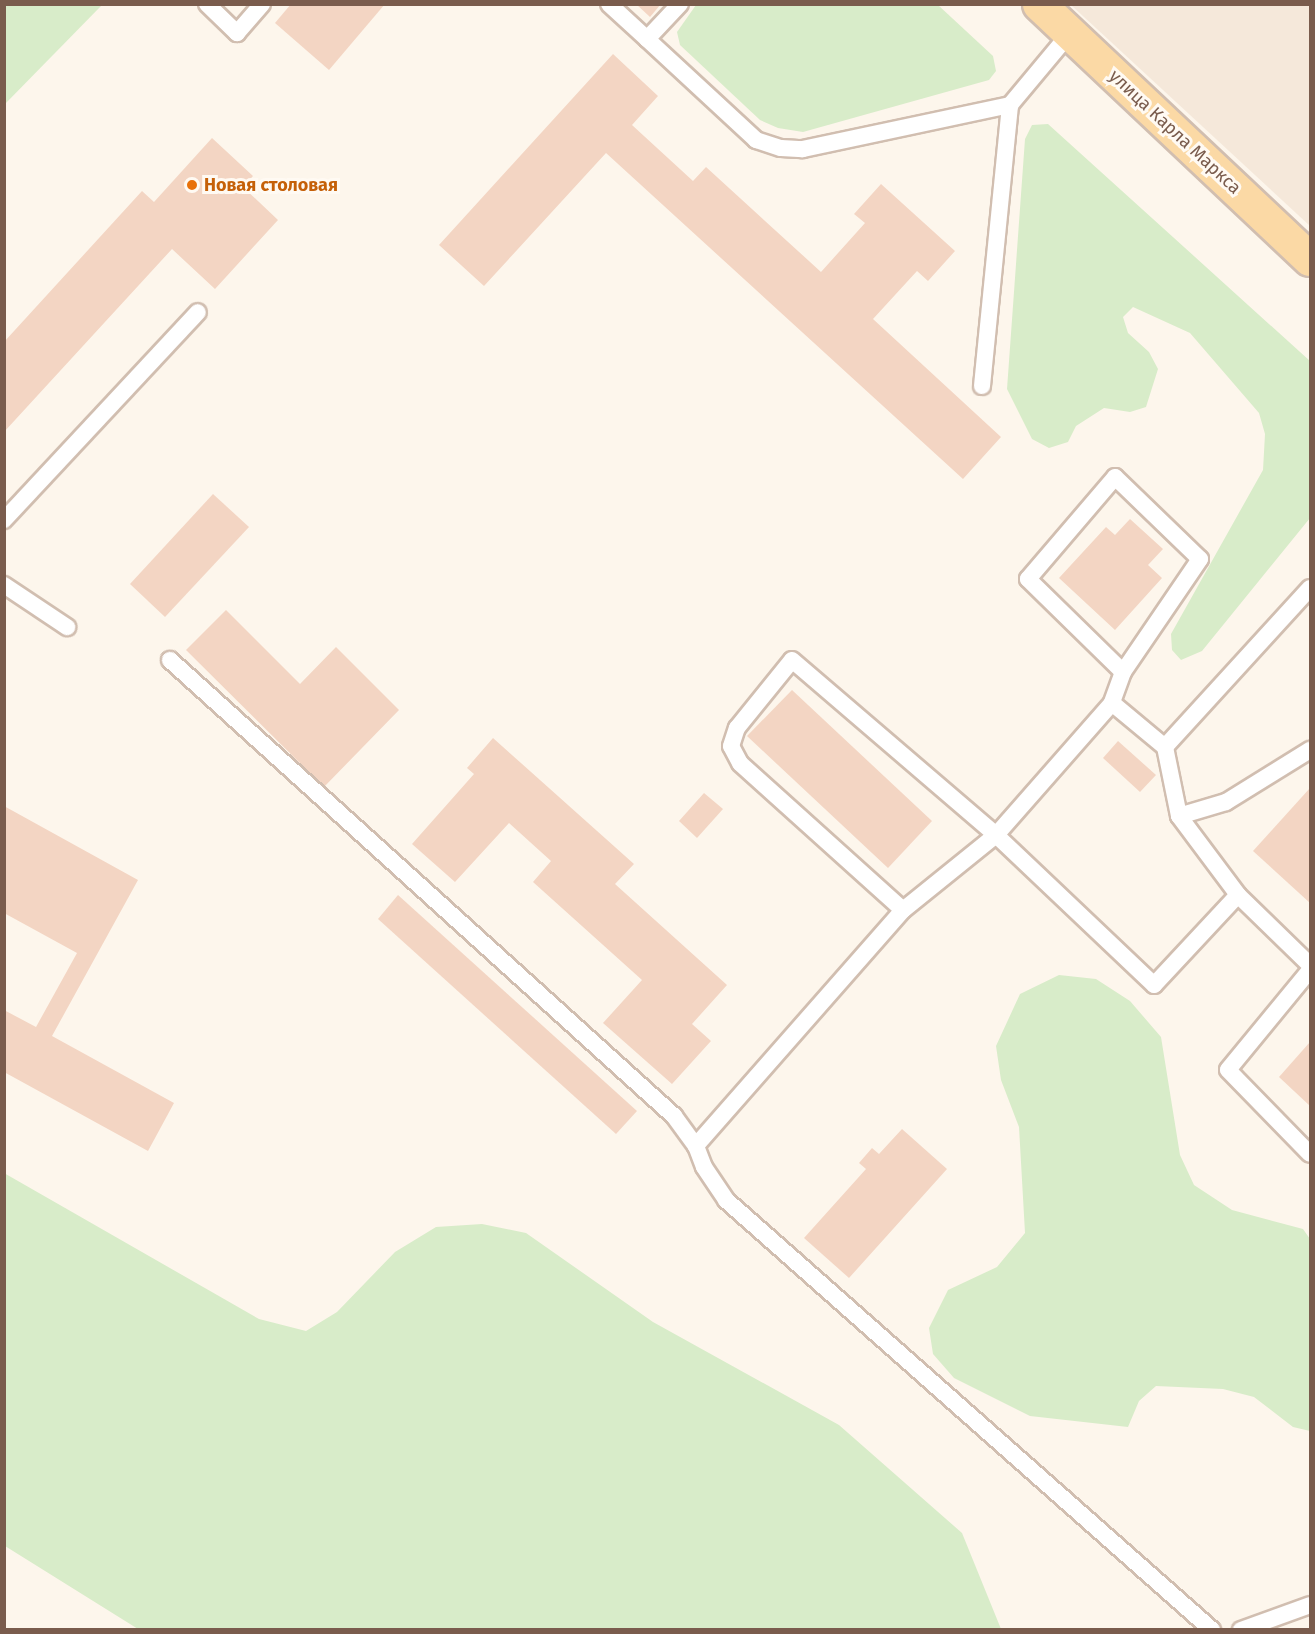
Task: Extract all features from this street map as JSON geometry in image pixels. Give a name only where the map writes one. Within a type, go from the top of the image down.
[{"type":"main road","name":"улица Карла Маркса","points":[[1039,4],[1311,259]]},
{"type":"lane","points":[[207,4],[237,33],[262,4]]},
{"type":"lane","points":[[609,4],[756,140],[781,148],[803,149],[1010,105]]},
{"type":"lane","points":[[647,39],[680,4]]},
{"type":"lane","points":[[982,386],[1010,105],[1070,33]]},
{"type":"lane","points":[[4,520],[198,312]]},
{"type":"lane","points":[[696,1146],[903,909],[996,835],[1112,703],[1123,672],[1200,559],[1115,477],[1028,579],[1123,672]]},
{"type":"lane","points":[[4,585],[67,627]]},
{"type":"lane","points":[[1165,747],[1311,588]]},
{"type":"lane","points":[[170,660],[674,1116],[696,1146],[726,1200],[1212,1629]]},
{"type":"lane","points":[[903,909],[740,763],[731,746],[737,728],[792,660],[996,835],[1154,985],[1238,895]]},
{"type":"lane","points":[[1112,703],[1165,747],[1179,816],[1238,895],[1311,965]]},
{"type":"lane","points":[[1179,816],[1227,802],[1311,750]]},
{"type":"lane","points":[[1311,970],[1228,1070],[1311,1154]]},
{"type":"lane","points":[[1241,1629],[1311,1605]]},
{"type":"shaded area","points":[[1071,5],[1310,5],[1310,226]]},
{"type":"green space","points":[[4,5],[102,5],[5,104]]},
{"type":"green space","points":[[696,5],[938,5],[993,56],[996,71],[989,80],[803,132],[778,128],[760,120],[680,45],[677,32]]},
{"type":"green space","points":[[1048,124],[1310,361],[1310,518],[1202,651],[1181,660],[1172,650],[1171,634],[1263,470],[1265,434],[1259,413],[1190,333],[1133,307],[1123,317],[1128,333],[1149,352],[1158,369],[1146,407],[1130,412],[1104,408],[1076,426],[1068,442],[1049,448],[1032,439],[1007,389],[1025,139],[1032,125]]},
{"type":"green space","points":[[1059,975],[1096,979],[1130,1001],[1161,1037],[1180,1155],[1194,1185],[1232,1210],[1303,1229],[1310,1239],[1310,1431],[1293,1427],[1254,1397],[1223,1389],[1156,1386],[1139,1401],[1128,1427],[1030,1416],[954,1378],[933,1354],[929,1328],[948,1290],[997,1267],[1025,1233],[1019,1127],[1001,1080],[996,1046],[1020,994]]},
{"type":"green space","points":[[4,1173],[259,1319],[306,1331],[337,1312],[395,1252],[436,1227],[482,1224],[526,1233],[653,1322],[839,1425],[962,1533],[1001,1629],[138,1629],[5,1546]]},
{"type":"building","points":[[291,4],[385,4],[329,70],[275,23]]},
{"type":"building","points":[[636,4],[661,4],[650,17]]},
{"type":"building","points":[[613,54],[658,96],[632,125],[693,181],[706,167],[821,272],[865,223],[854,214],[881,184],[955,251],[928,281],[917,271],[873,319],[1001,437],[963,479],[606,153],[484,286],[439,245]]},
{"type":"building","points":[[212,138],[253,176],[243,187],[278,220],[215,289],[172,249],[4,432],[4,342],[142,191],[154,202]]},
{"type":"building","points":[[213,494],[249,527],[165,617],[130,584]]},
{"type":"building","points":[[1130,519],[1163,549],[1148,565],[1162,578],[1115,630],[1059,578],[1106,527],[1115,535]]},
{"type":"building","points":[[226,610],[300,684],[336,647],[399,710],[324,787],[186,650]]},
{"type":"building","points":[[792,690],[932,821],[888,868],[747,736]]},
{"type":"building","points":[[493,738],[634,864],[615,884],[727,985],[692,1024],[711,1041],[672,1084],[603,1023],[642,980],[533,882],[551,861],[509,823],[455,882],[412,844],[474,774],[467,768]]},
{"type":"building","points":[[1118,741],[1156,775],[1140,792],[1103,758]]},
{"type":"building","points":[[1310,788],[1310,903],[1253,851]]},
{"type":"building","points":[[704,793],[723,809],[697,838],[679,821]]},
{"type":"building","points":[[4,806],[138,880],[52,1036],[174,1103],[148,1151],[4,1072],[4,1010],[36,1027],[77,953],[4,913]]},
{"type":"building","points":[[398,895],[637,1111],[616,1134],[378,919]]},
{"type":"building","points":[[1310,1042],[1310,1106],[1279,1077]]},
{"type":"building","points":[[902,1129],[947,1169],[849,1278],[804,1238],[866,1169],[859,1163],[872,1148],[879,1154]]},
{"type":"place","name":"Новая столовая","points":[[192,185]]}]
